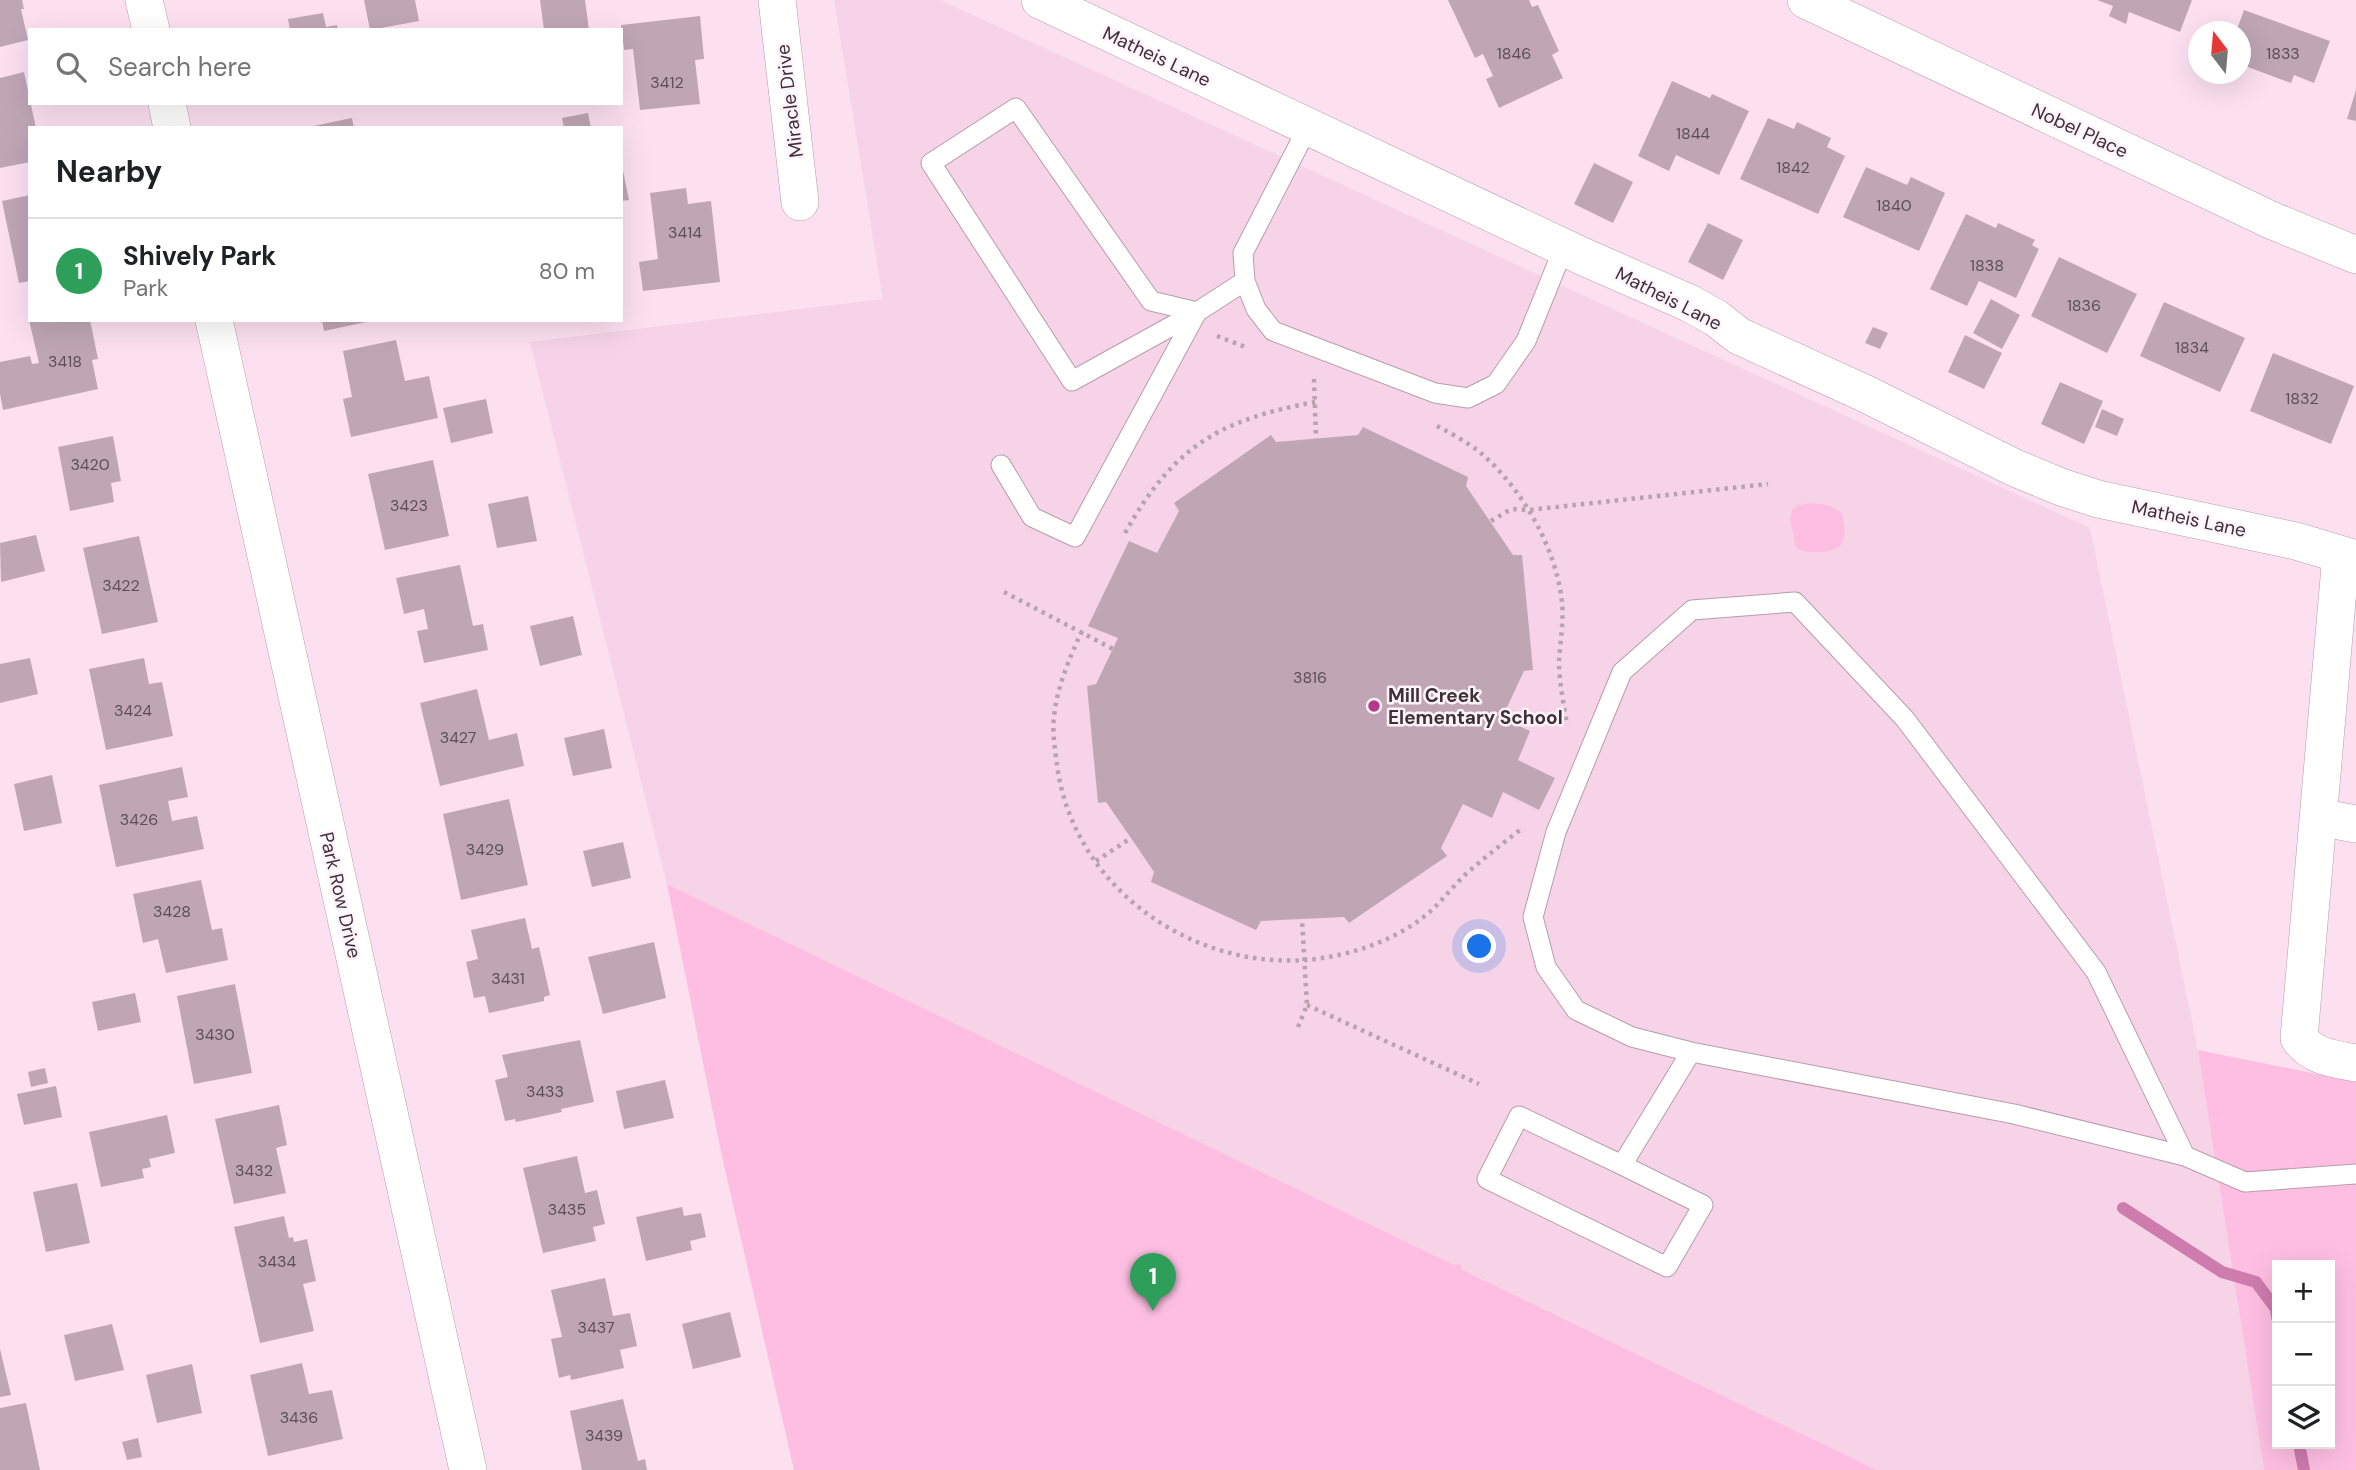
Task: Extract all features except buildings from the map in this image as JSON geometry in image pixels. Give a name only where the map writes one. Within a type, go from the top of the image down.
[{"type":"street","points":[[145,0],[151,28]]},
{"type":"street","name":"Miracle Drive","points":[[777,0],[800,202]]},
{"type":"street","name":"Matheis Lane","points":[[1040,0],[1564,247],[1689,303],[1716,318],[1739,336],[1864,393],[2015,468],[2098,499],[2296,541],[2348,557]]},
{"type":"street","name":"Nobel Place","points":[[1807,0],[2273,221],[2356,255]]},
{"type":"street","points":[[167,105],[172,126]]},
{"type":"street","name":"Park Row Drive","points":[[214,322],[468,1470]]},
{"type":"street","points":[[2348,557],[2318,817],[2299,1038],[2307,1050],[2356,1063]]},
{"type":"street","points":[[2318,817],[2356,824]]},
{"type":"lane","points":[[1197,312],[1151,301],[1016,108],[931,163],[1072,381],[1197,312],[1245,281]]},
{"type":"lane","points":[[1308,127],[1243,254],[1245,281],[1256,309],[1273,331],[1435,393],[1468,398],[1496,384],[1526,341],[1564,247]]},
{"type":"lane","points":[[1002,465],[1032,517],[1075,537],[1197,312]]},
{"type":"lane","points":[[2185,1156],[2096,972],[1905,719],[1795,602],[1692,610],[1622,672],[1556,832],[1533,917],[1546,967],[1576,1010],[1632,1037],[1691,1052],[2014,1114],[2185,1156],[2245,1182],[2356,1174]]},
{"type":"lane","points":[[1622,1165],[1691,1052]]},
{"type":"lane","points":[[1519,1116],[1622,1165],[1703,1205],[1667,1267],[1487,1179],[1519,1116]]},
{"type":"path","points":[[1216,335],[1253,350]]},
{"type":"path","points":[[1316,439],[1314,374],[1325,379]]},
{"type":"path","points":[[1125,533],[1145,498],[1164,474],[1209,437],[1243,419],[1315,402]]},
{"type":"path","points":[[1430,422],[1482,454],[1506,479],[1529,510],[1556,573],[1562,602],[1563,630],[1559,664],[1568,729]]},
{"type":"path","points":[[1491,521],[1511,509],[1529,510],[1769,484]]},
{"type":"path","points":[[1004,592],[1113,649]]},
{"type":"path","points":[[1082,631],[1060,686],[1054,719],[1055,751],[1067,811],[1096,862],[1119,890],[1141,911],[1171,931],[1198,944],[1236,956],[1275,961],[1335,956],[1372,946],[1405,930],[1433,910],[1464,875],[1520,830]]},
{"type":"path","points":[[1096,862],[1131,838]]},
{"type":"path","points":[[1297,1027],[1307,1005],[1302,919]]},
{"type":"path","points":[[1307,1005],[1479,1084]]},
{"type":"shaded area","name":"Mill Creek Elementary School","points":[[834,0],[940,0],[2090,528],[2198,1050],[2264,1470],[1877,1470],[667,884],[530,342],[883,299]]},
{"type":"shaded area","points":[[1812,503],[1831,506],[1842,513],[1843,541],[1835,549],[1810,552],[1796,548],[1790,519],[1792,510],[1798,505]]},
{"type":"shaded area","points":[[667,884],[1454,1265],[1461,1264],[1461,1269],[1877,1470],[794,1470],[721,1152]]},
{"type":"shaded area","points":[[2198,1050],[2356,1082],[2356,1470],[2264,1470]]},
{"type":"waterway","points":[[2123,1208],[2222,1272],[2256,1282],[2272,1304]]},
{"type":"waterway","points":[[2300,1449],[2304,1470]]},
{"type":"place","name":"Mill Creek Elementary School","points":[[1374,706]]},
{"type":"place","name":"Shively Park","points":[[1153,1311]]}]
